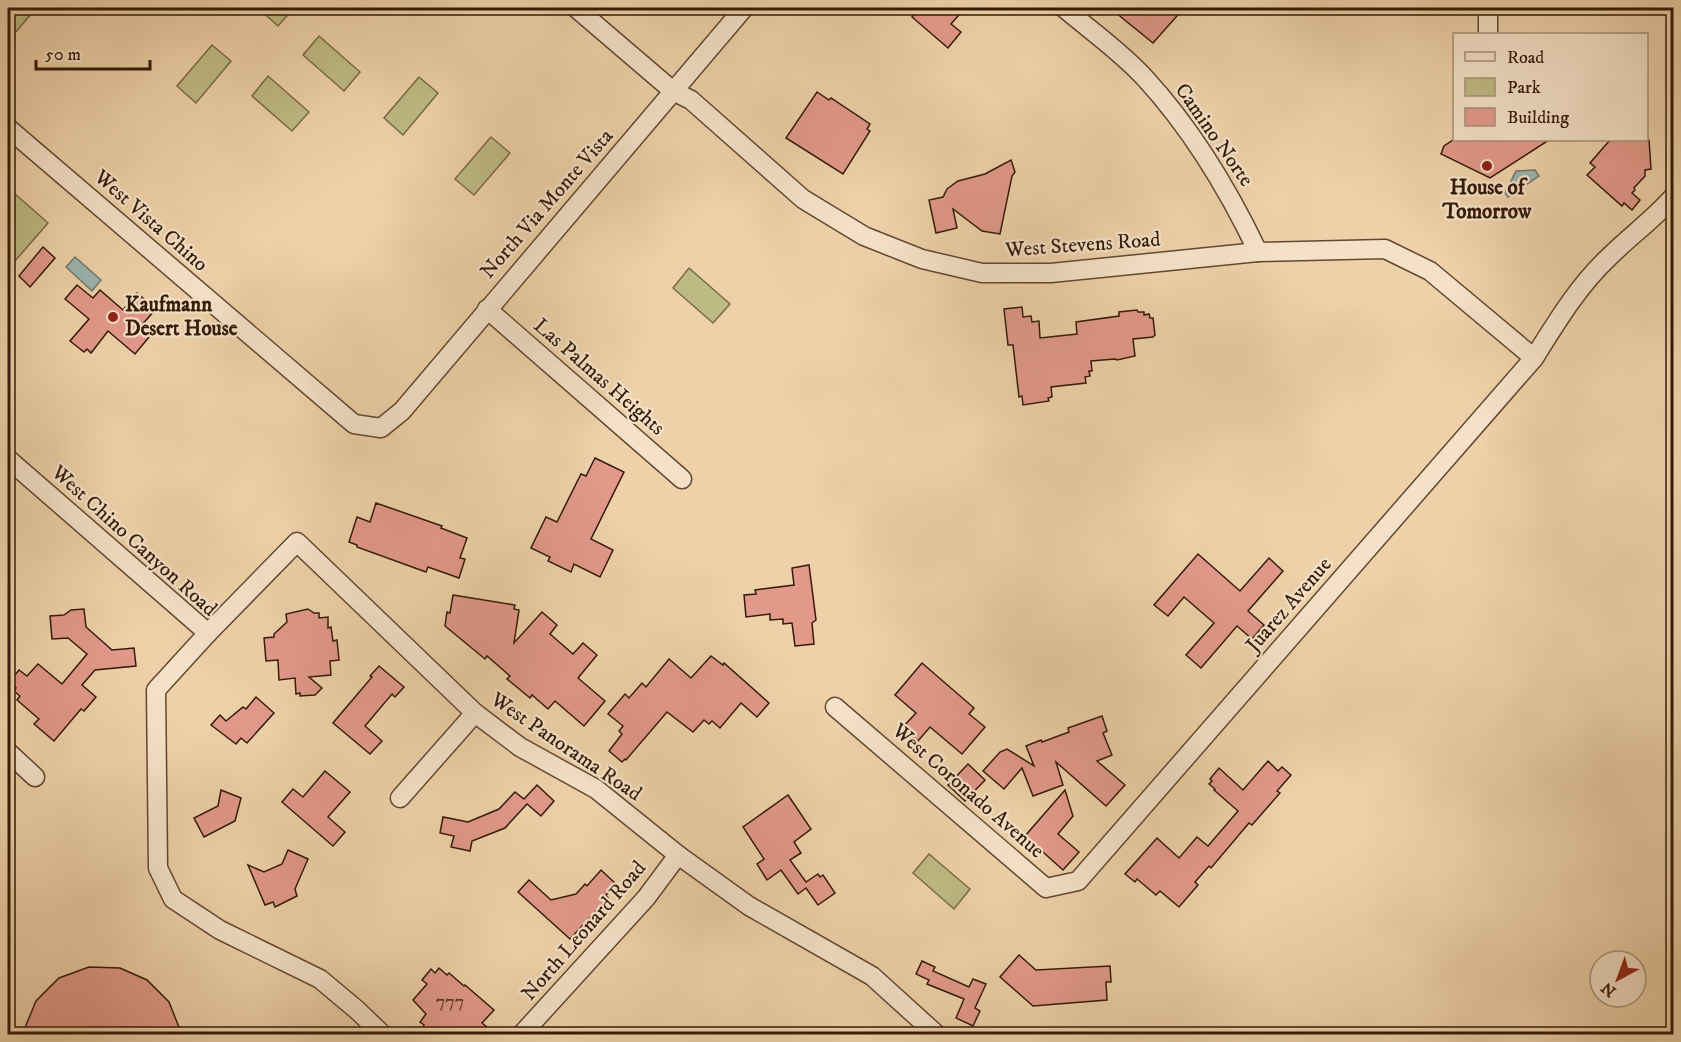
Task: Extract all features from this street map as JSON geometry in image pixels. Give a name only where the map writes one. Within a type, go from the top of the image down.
[{"type":"street","name":"West Stevens Road","points":[[576,8],[673,92],[691,100],[803,199],[864,236],[922,260],[982,273],[1051,273],[1258,252],[1385,249],[1430,271],[1534,358]]},
{"type":"street","name":"North Via Monte Vista","points":[[381,428],[402,411],[744,8]]},
{"type":"street","name":"Camino Norte","points":[[1064,8],[1142,74],[1175,113],[1236,205],[1258,252]]},
{"type":"street","points":[[1488,8],[1488,33]]},
{"type":"street","name":"West Vista Chino","points":[[8,128],[354,424],[381,428]]},
{"type":"street","name":"Juarez Avenue","points":[[1078,880],[1534,358],[1564,309],[1600,267],[1656,216],[1674,196]]},
{"type":"street","name":"Las Palmas Heights","points":[[487,309],[682,479]]},
{"type":"street","name":"West Chino Canyon Road","points":[[8,459],[208,633],[156,690],[158,868],[173,899],[220,930],[320,979],[357,1010],[381,1035]]},
{"type":"street","name":"West Panorama Road","points":[[208,633],[297,542],[475,713],[520,747],[596,789],[678,855],[749,906],[872,976],[936,1035]]},
{"type":"street","name":"West Coronado Avenue","points":[[835,707],[1046,888],[1078,880]]},
{"type":"street","points":[[400,798],[475,713]]},
{"type":"street","points":[[8,752],[35,777]]},
{"type":"street","name":"North Leonard Road","points":[[522,1035],[646,898],[678,855]]},
{"type":"green space","points":[[8,8],[26,8],[32,13],[8,41]]},
{"type":"green space","points":[[294,8],[278,26],[259,9]]},
{"type":"green space","points":[[319,36],[360,72],[344,91],[303,55]]},
{"type":"green space","points":[[212,45],[231,61],[196,103],[177,86]]},
{"type":"green space","points":[[268,76],[309,112],[292,131],[252,96]]},
{"type":"green space","points":[[419,77],[438,93],[403,135],[384,118]]},
{"type":"green space","points":[[491,137],[510,153],[474,195],[455,179]]},
{"type":"green space","points":[[14,193],[48,223],[8,269],[8,200]]},
{"type":"green space","points":[[689,268],[730,304],[713,323],[673,288]]},
{"type":"green space","points":[[929,854],[970,889],[954,909],[913,873]]},
{"type":"water","points":[[1535,170],[1539,176],[1508,197],[1505,193],[1516,171]]},
{"type":"water","points":[[75,257],[101,280],[92,291],[66,267]]},
{"type":"building","points":[[919,8],[965,8],[951,24],[961,32],[948,48],[912,17]]},
{"type":"building","points":[[1110,8],[1184,8],[1153,43]]},
{"type":"building","points":[[817,92],[829,100],[831,98],[870,124],[867,129],[870,131],[843,174],[786,138]]},
{"type":"building","name":"House of Tomorrow","points":[[1453,140],[1547,141],[1490,178],[1441,154],[1444,146]]},
{"type":"building","points":[[1649,140],[1651,169],[1645,170],[1645,176],[1634,188],[1632,193],[1640,200],[1632,210],[1624,203],[1622,206],[1587,175],[1595,167],[1590,163],[1609,141]]},
{"type":"building","points":[[1011,160],[1015,172],[1012,176],[1000,234],[982,231],[953,209],[957,228],[936,233],[929,200],[943,197],[947,189],[958,181],[985,174]]},
{"type":"building","points":[[43,247],[55,258],[30,287],[19,276]]},
{"type":"building","name":"Kaufmann Desert House","points":[[77,285],[93,298],[100,290],[123,310],[137,293],[156,309],[139,328],[149,337],[135,354],[108,331],[91,353],[87,349],[84,352],[70,341],[89,319],[65,299]]},
{"type":"building","points":[[1022,307],[1023,317],[1031,316],[1032,322],[1039,321],[1040,338],[1077,334],[1076,322],[1119,316],[1119,312],[1137,310],[1153,318],[1155,335],[1133,339],[1135,356],[1117,360],[1091,361],[1092,371],[1089,371],[1090,376],[1085,377],[1086,383],[1051,387],[1052,397],[1048,398],[1049,401],[1023,405],[1022,396],[1019,397],[1013,345],[1008,345],[1004,309]]},
{"type":"building","points":[[595,458],[624,472],[591,539],[613,550],[600,577],[574,564],[571,572],[548,561],[550,557],[531,548],[546,517],[557,522],[581,474],[586,476]]},
{"type":"building","points":[[376,503],[442,526],[441,528],[467,538],[460,558],[465,559],[459,578],[428,567],[426,572],[349,542],[357,517],[370,522]]},
{"type":"building","points":[[1198,554],[1240,591],[1269,558],[1283,571],[1248,611],[1264,625],[1252,639],[1237,626],[1201,668],[1186,655],[1214,623],[1184,597],[1168,616],[1154,605]]},
{"type":"building","points":[[809,565],[816,620],[812,623],[814,644],[795,646],[792,623],[783,624],[783,619],[770,620],[770,614],[746,617],[744,595],[756,594],[755,590],[794,585],[792,568]]},
{"type":"building","points":[[453,595],[515,605],[514,609],[519,610],[514,643],[542,612],[557,625],[550,634],[573,654],[583,643],[597,655],[578,678],[605,701],[584,726],[555,701],[548,709],[532,695],[530,698],[507,679],[510,676],[487,656],[485,659],[445,626]]},
{"type":"building","points":[[84,609],[86,627],[112,650],[134,648],[136,666],[95,670],[82,685],[96,697],[84,711],[81,709],[54,741],[34,724],[39,719],[17,700],[20,696],[9,682],[19,670],[27,676],[38,664],[62,684],[87,654],[68,638],[52,639],[50,616],[64,615],[71,610]]},
{"type":"building","points":[[308,609],[319,613],[319,618],[328,617],[328,628],[331,627],[333,641],[337,640],[339,660],[330,661],[331,675],[309,677],[322,688],[315,695],[300,696],[300,693],[296,694],[295,678],[279,680],[278,660],[266,661],[264,638],[274,637],[274,634],[287,622],[286,614]]},
{"type":"building","points":[[711,656],[723,665],[724,663],[769,703],[757,717],[741,703],[720,728],[712,721],[709,724],[704,720],[693,732],[667,712],[626,760],[622,762],[609,751],[622,734],[619,731],[623,726],[608,714],[625,694],[629,698],[642,683],[646,687],[669,659],[691,678]]},
{"type":"building","points":[[922,663],[974,708],[969,714],[985,727],[962,754],[930,727],[918,741],[902,728],[916,713],[895,695]]},
{"type":"building","points":[[379,666],[404,687],[395,697],[392,694],[365,726],[382,741],[370,754],[333,723]]},
{"type":"building","points":[[256,697],[274,713],[247,743],[241,738],[236,744],[211,725],[220,715],[226,721],[243,707],[246,709]]},
{"type":"building","points":[[1102,716],[1107,731],[1103,733],[1112,755],[1097,761],[1125,785],[1106,806],[1056,762],[1063,785],[1033,796],[1022,768],[1004,789],[983,771],[1000,752],[1007,749],[1034,766],[1026,746],[1069,732],[1068,728]]},
{"type":"building","points":[[1268,761],[1278,771],[1282,767],[1291,775],[1277,791],[1280,793],[1252,825],[1249,823],[1211,868],[1209,866],[1195,882],[1198,885],[1179,907],[1160,891],[1156,895],[1137,879],[1135,882],[1125,874],[1157,838],[1179,858],[1197,837],[1208,846],[1238,811],[1214,790],[1209,784],[1212,781],[1210,779],[1219,768],[1243,790]]},
{"type":"building","points":[[968,764],[985,780],[965,801],[948,785]]},
{"type":"building","points":[[325,771],[350,792],[328,817],[345,832],[333,846],[282,802],[293,789],[303,797]]},
{"type":"building","points":[[537,785],[554,801],[541,816],[527,804],[505,828],[472,841],[470,851],[451,847],[454,836],[440,833],[443,817],[468,822],[499,809],[515,792],[524,799]]},
{"type":"building","points":[[221,790],[241,798],[235,821],[204,837],[194,818],[218,806]]},
{"type":"building","points":[[1065,790],[1073,816],[1058,834],[1079,852],[1063,870],[1025,836]]},
{"type":"building","points":[[788,795],[811,829],[794,842],[801,853],[790,860],[806,882],[818,874],[820,877],[823,875],[835,893],[818,905],[806,888],[798,894],[781,870],[767,880],[757,864],[764,859],[743,827]]},
{"type":"building","points":[[288,850],[308,859],[295,889],[297,896],[275,907],[273,902],[265,905],[248,865],[264,872],[282,864]]},
{"type":"building","points":[[601,870],[616,884],[606,895],[608,898],[570,939],[518,892],[529,880],[551,900],[576,894],[585,884],[587,886]]},
{"type":"building","points":[[1019,955],[1036,970],[1110,966],[1111,982],[1106,982],[1107,1000],[1033,1006],[1000,977]]},
{"type":"building","points":[[922,961],[935,967],[933,971],[969,987],[973,979],[986,984],[975,1008],[980,1011],[973,1026],[956,1018],[964,999],[927,984],[929,980],[916,974]]},
{"type":"building","points":[[89,967],[120,968],[147,980],[169,1002],[182,1035],[22,1035],[36,1001],[59,978]]},
{"type":"building","points":[[439,968],[465,985],[494,1010],[482,1023],[487,1027],[480,1035],[431,1035],[423,1027],[424,1025],[420,1022],[426,1014],[413,1000],[427,984],[422,980],[431,969],[435,973]]},
{"type":"place","name":"House of Tomorrow","points":[[1487,166]]},
{"type":"place","name":"Kaufmann Desert House","points":[[113,317]]}]
